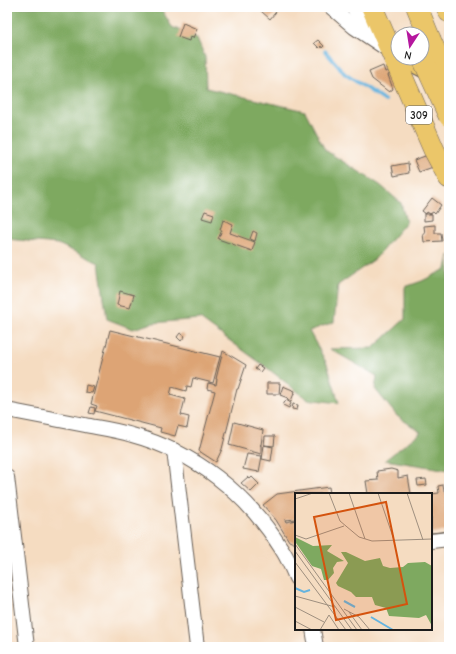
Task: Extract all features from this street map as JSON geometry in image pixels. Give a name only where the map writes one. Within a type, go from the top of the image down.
[{"type":"highway","name":"309","points":[[372,7],[390,47]]},
{"type":"highway","name":"309","points":[[401,7],[411,26]]},
{"type":"highway","name":"309","points":[[417,7],[418,26]]},
{"type":"highway","points":[[447,7],[449,12]]},
{"type":"highway","name":"309","points":[[430,56],[449,82]]},
{"type":"highway","name":"309","points":[[398,66],[434,150],[449,178]]},
{"type":"highway","name":"309","points":[[429,66],[449,116]]},
{"type":"main road","points":[[420,66],[449,82]]},
{"type":"street","points":[[331,7],[354,27],[390,50]]},
{"type":"street","points":[[354,7],[390,49]]},
{"type":"street","points":[[7,410],[131,434],[155,442],[191,459],[226,484],[254,512],[282,549],[291,557],[295,574]]},
{"type":"street","points":[[174,450],[197,647]]},
{"type":"street","points":[[7,477],[27,647]]},
{"type":"street","points":[[432,541],[449,539]]},
{"type":"street","points":[[313,630],[316,647]]},
{"type":"green space","points":[[7,7],[160,7],[172,27],[197,38],[205,57],[206,88],[305,111],[325,150],[380,185],[401,203],[406,222],[375,259],[338,285],[334,322],[309,331],[327,364],[339,403],[307,399],[200,319],[152,323],[133,329],[107,319],[99,263],[58,244],[7,239]]},
{"type":"green space","points":[[449,255],[449,470],[385,460],[421,432],[397,416],[375,389],[377,376],[330,349],[373,348],[405,319],[405,287],[422,281],[446,269]]},
{"type":"building","points":[[265,7],[280,7],[270,19],[261,11]]},
{"type":"building","points":[[183,23],[197,29],[193,38],[190,37],[189,41],[178,37]]},
{"type":"building","points":[[318,40],[324,46],[322,48],[321,46],[319,48],[314,43]]},
{"type":"building","points":[[383,66],[385,72],[388,71],[390,74],[388,75],[393,89],[389,92],[372,79],[369,72]]},
{"type":"building","points":[[428,155],[433,167],[419,172],[414,160]]},
{"type":"building","points":[[408,163],[409,173],[394,176],[392,166]]},
{"type":"building","points":[[432,198],[441,205],[435,214],[433,212],[430,214],[427,212],[426,214],[422,211]]},
{"type":"building","points":[[205,211],[214,214],[212,221],[202,218]]},
{"type":"building","points":[[424,214],[432,214],[432,220],[424,221]]},
{"type":"building","points":[[223,220],[233,224],[230,233],[255,242],[252,251],[218,239],[222,230],[220,230]]},
{"type":"building","points":[[435,225],[435,233],[441,233],[442,241],[424,242],[424,226]]},
{"type":"building","points":[[253,231],[257,233],[255,241],[250,239]]},
{"type":"building","points":[[120,291],[134,295],[130,308],[117,305]]},
{"type":"building","points":[[110,330],[220,357],[213,383],[193,378],[191,387],[187,386],[186,391],[172,387],[170,395],[185,399],[181,415],[189,417],[187,428],[178,426],[175,436],[160,432],[161,428],[95,411],[97,406],[91,404]]},
{"type":"building","points":[[180,333],[185,336],[181,341],[177,337]]},
{"type":"building","points":[[223,351],[246,365],[237,389],[222,449],[216,462],[199,451],[215,391],[207,389],[208,383],[216,385],[216,379]]},
{"type":"building","points":[[258,365],[263,368],[260,372],[255,369]]},
{"type":"building","points":[[267,383],[280,383],[279,394],[267,394]]},
{"type":"building","points":[[86,385],[94,387],[92,393],[85,392]]},
{"type":"building","points":[[283,386],[295,391],[291,401],[280,395]]},
{"type":"building","points":[[286,400],[291,403],[289,408],[283,405]]},
{"type":"building","points":[[293,404],[298,405],[297,410],[292,409]]},
{"type":"building","points":[[91,407],[95,408],[94,414],[89,413]]},
{"type":"building","points":[[234,422],[263,430],[261,454],[229,445]]},
{"type":"building","points":[[265,436],[275,436],[274,446],[264,445]]},
{"type":"building","points":[[264,445],[273,447],[271,461],[262,459]]},
{"type":"building","points":[[247,454],[262,456],[259,472],[243,469]]},
{"type":"building","points":[[391,469],[398,471],[398,478],[408,476],[411,493],[368,493],[366,481],[378,480],[377,471]]},
{"type":"building","points":[[248,477],[250,479],[252,477],[259,484],[251,492],[241,483]]},
{"type":"building","points":[[426,479],[427,485],[418,486],[417,480]]},
{"type":"building","points":[[443,485],[444,492],[449,491],[449,531],[432,533],[432,494],[439,493],[438,486]]},
{"type":"building","points":[[329,487],[330,493],[295,493],[295,519],[285,520],[286,522],[295,520],[295,544],[289,541],[276,520],[263,505],[277,494]]},
{"type":"waterway","points":[[325,51],[345,74],[385,101]]}]
